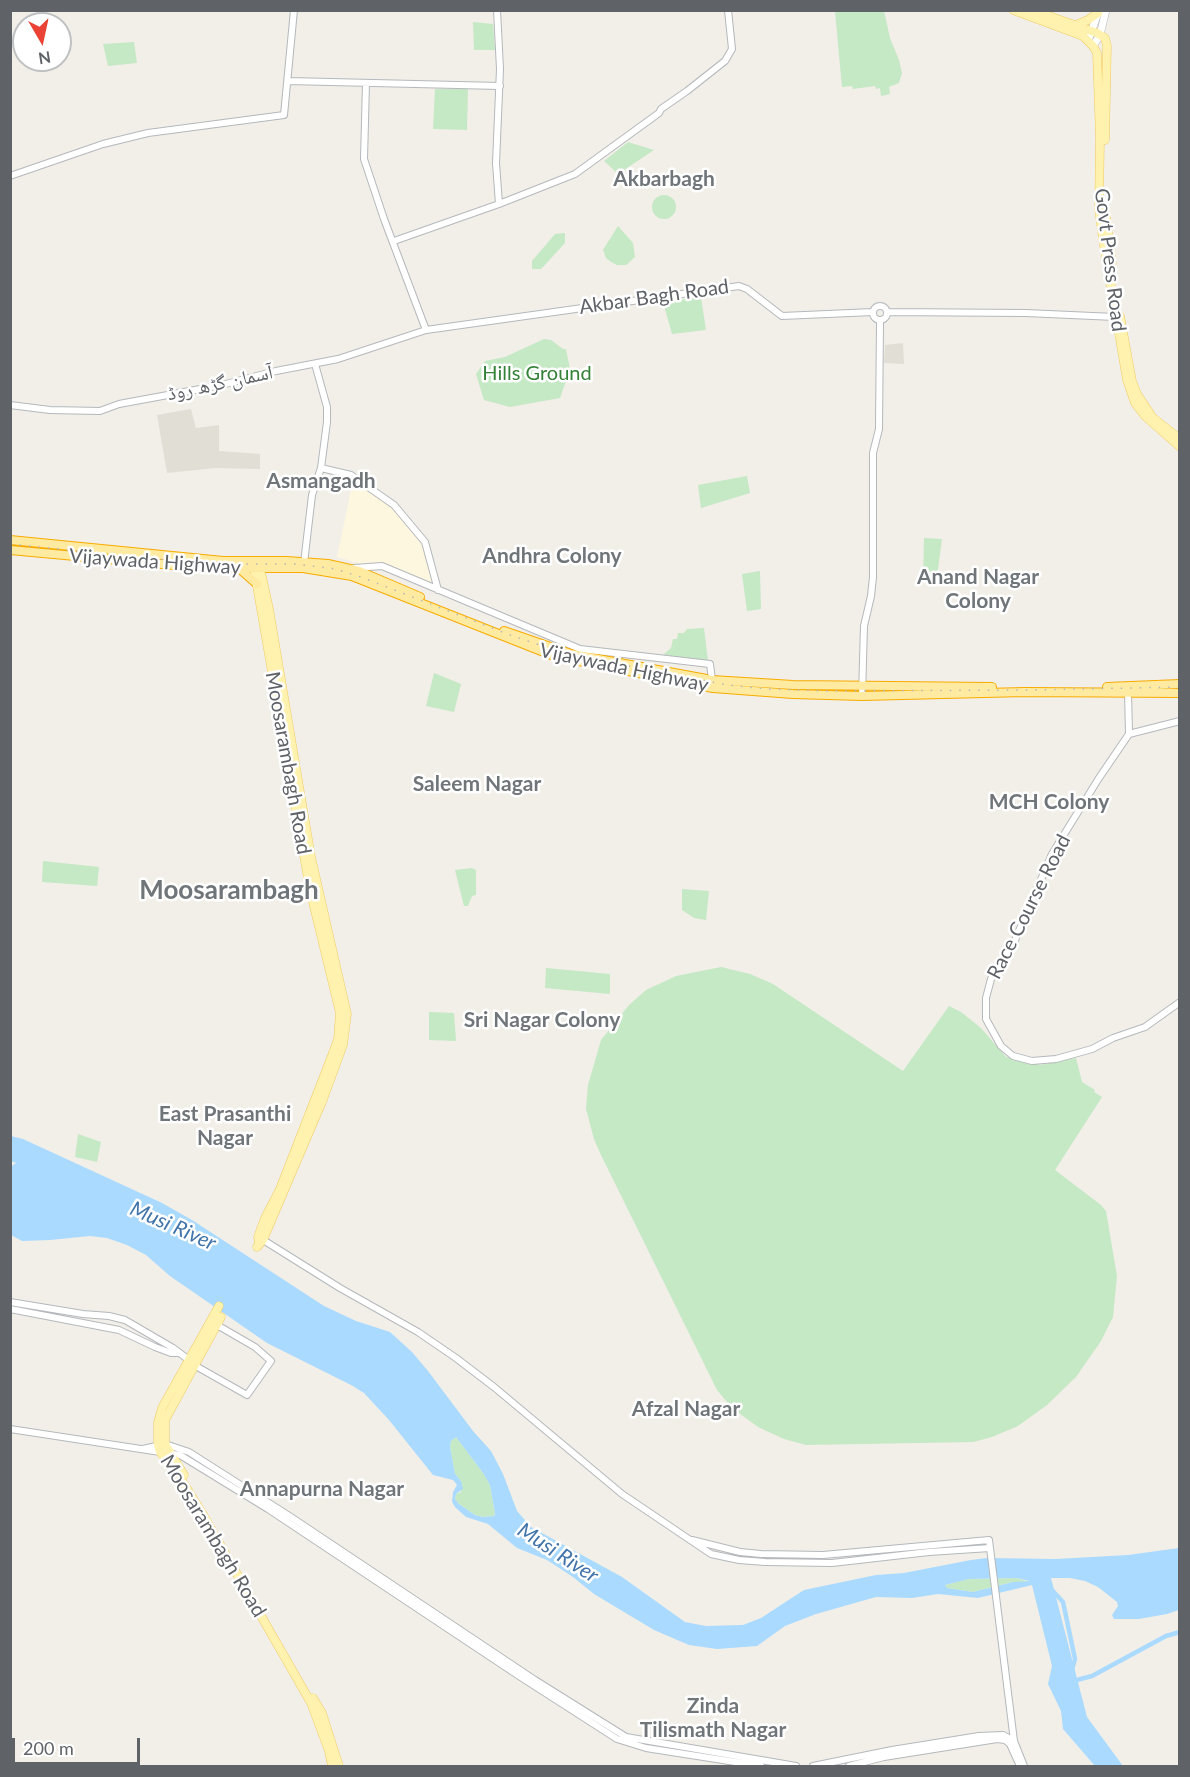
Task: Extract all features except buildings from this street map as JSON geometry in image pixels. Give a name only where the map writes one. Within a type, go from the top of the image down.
[{"type":"highway","name":"Vijaywada Highway","points":[[10,540],[103,549],[161,550],[257,566],[303,568],[352,576],[575,661],[713,688],[793,694],[1179,684]]},
{"type":"highway","points":[[100,559],[103,549]]},
{"type":"highway","name":"Vijaywada Highway","points":[[10,550],[206,568],[240,569],[304,563],[328,564],[348,569],[541,648],[712,680],[862,691],[1179,693]]},
{"type":"highway","points":[[240,569],[257,584]]},
{"type":"main road","points":[[1013,10],[1090,44],[1096,33],[1101,11]]},
{"type":"main road","points":[[1032,10],[1105,38],[1107,46],[1104,191],[1120,316],[1132,381],[1137,394],[1153,418],[1179,439]]},
{"type":"main road","points":[[1074,25],[1084,23],[1101,11]]},
{"type":"main road","name":"Govt Press Road","points":[[1090,44],[1100,137],[1100,209],[1115,317],[1127,380],[1135,403],[1144,416],[1179,447]]},
{"type":"main road","name":"Moosarambagh Road","points":[[257,566],[257,584],[310,890],[340,1014],[338,1039],[284,1179],[265,1218],[259,1242]]},
{"type":"main road","name":"Moosarambagh Road","points":[[257,566],[311,857],[347,1014],[343,1045],[322,1102],[259,1242]]},
{"type":"main road","name":"Moosarambagh Road","points":[[219,1306],[166,1414],[163,1448],[307,1696],[316,1713],[332,1767]]},
{"type":"main road","name":"Moosarambagh Road","points":[[191,1362],[219,1321]]},
{"type":"main road","name":"Moosarambagh Road","points":[[163,1448],[198,1496],[322,1713],[339,1767]]},
{"type":"street","points":[[10,176],[103,144],[148,134],[284,115],[294,10]]},
{"type":"street","points":[[497,10],[500,87],[496,163],[499,204]]},
{"type":"street","points":[[394,241],[575,174],[659,113],[661,109],[725,61],[732,49],[728,10]]},
{"type":"street","points":[[288,81],[500,87]]},
{"type":"street","points":[[366,83],[364,159],[426,330]]},
{"type":"street","name":"Akbar Bagh Road","points":[[426,330],[739,286],[747,289],[782,316],[873,312],[880,305],[886,308],[887,312],[1026,313],[1115,317]]},
{"type":"street","points":[[873,312],[874,317],[880,320],[886,318],[887,312]]},
{"type":"street","points":[[862,691],[864,626],[873,577],[872,462],[879,429],[880,320]]},
{"type":"street","name":"آسمان گڑھ روڈ","points":[[10,405],[50,410],[100,411],[119,404],[222,385],[276,371],[338,359],[426,330]]},
{"type":"street","points":[[304,563],[312,495],[321,468],[327,407],[315,364]]},
{"type":"street","points":[[321,468],[351,475],[394,505],[425,542],[438,590]]},
{"type":"street","points":[[348,569],[382,566],[580,649],[710,664],[712,680]]},
{"type":"street","points":[[1128,692],[1129,734],[1179,721]]},
{"type":"street","name":"Race Course Road","points":[[1129,734],[1052,854],[1012,947],[991,979],[986,998],[986,1019],[1000,1046],[1013,1056],[1032,1061],[1056,1059],[1092,1048],[1145,1027],[1179,1002]]},
{"type":"street","points":[[259,1242],[418,1332],[456,1358],[622,1494],[692,1540],[740,1552],[811,1555],[989,1540],[1012,1743],[1022,1767]]},
{"type":"street","points":[[10,1302],[117,1318],[173,1348],[191,1362],[247,1395],[271,1361],[219,1321]]},
{"type":"street","points":[[10,1309],[119,1330],[155,1347],[177,1353]]},
{"type":"street","points":[[10,1429],[142,1450],[163,1448],[189,1452],[626,1737],[761,1767]]},
{"type":"street","points":[[692,1540],[695,1545],[711,1554],[765,1562],[832,1563],[929,1552],[990,1551]]},
{"type":"street","points":[[813,1767],[892,1750],[979,1736],[1003,1735],[1012,1743]]},
{"type":"street","points":[[849,1767],[884,1757],[984,1740],[1002,1739],[1012,1743]]},
{"type":"street","points":[[706,1754],[707,1767]]},
{"type":"street","points":[[706,1754],[796,1767]]},
{"type":"shaded area","points":[[903,343],[904,364],[884,363],[885,345]]},
{"type":"shaded area","points":[[191,409],[196,428],[219,425],[219,451],[260,454],[260,469],[216,468],[167,473],[157,415]]},
{"type":"shaded area","points":[[353,481],[387,502],[420,542],[427,558],[432,584],[337,557]]},
{"type":"green space","points":[[835,11],[884,11],[902,73],[899,83],[889,87],[890,94],[881,96],[880,88],[876,89],[875,86],[853,89],[852,86],[842,87]]},
{"type":"green space","points":[[473,22],[493,24],[495,50],[474,50]]},
{"type":"green space","points":[[134,42],[137,63],[108,66],[103,44]]},
{"type":"green space","points":[[435,89],[468,89],[467,130],[433,129]]},
{"type":"green space","points":[[628,142],[654,150],[618,174],[604,161]]},
{"type":"green space","points":[[664,195],[673,198],[676,207],[673,216],[664,219],[655,216],[652,207],[655,198]]},
{"type":"green space","points":[[618,226],[633,243],[635,257],[626,265],[611,262],[606,258],[603,250]]},
{"type":"green space","points":[[565,233],[565,243],[541,269],[532,269],[532,261],[555,234]]},
{"type":"green space","points":[[701,297],[706,330],[672,334],[663,302]]},
{"type":"green space","name":"Hills Ground","points":[[544,339],[551,340],[566,349],[570,369],[560,398],[510,407],[484,400],[476,374],[485,361],[505,357]]},
{"type":"green space","points":[[747,476],[750,493],[701,508],[698,485]]},
{"type":"green space","points":[[924,538],[942,539],[937,577],[923,578]]},
{"type":"green space","points":[[760,571],[761,609],[747,611],[742,574]]},
{"type":"green space","points":[[704,628],[708,661],[663,655],[671,648],[673,639],[677,639],[678,633],[684,633],[687,629]]},
{"type":"green space","points":[[434,673],[461,684],[454,712],[426,706]]},
{"type":"green space","points":[[43,861],[99,867],[97,886],[42,882]]},
{"type":"green space","points":[[472,868],[476,870],[476,895],[472,896],[468,906],[464,906],[455,870]]},
{"type":"green space","points":[[682,889],[709,891],[706,920],[694,918],[682,910]]},
{"type":"green space","points":[[721,967],[750,974],[773,984],[903,1071],[949,1006],[961,1012],[981,1028],[1006,1057],[1040,1065],[1076,1058],[1082,1082],[1102,1097],[1055,1170],[1106,1211],[1117,1276],[1113,1317],[1101,1341],[1076,1377],[1047,1405],[1018,1426],[973,1442],[806,1445],[784,1439],[758,1427],[732,1408],[717,1390],[600,1153],[586,1109],[588,1085],[601,1040],[629,1005],[646,990],[676,976]]},
{"type":"green space","points":[[546,968],[610,974],[610,994],[545,988]]},
{"type":"green space","points":[[429,1012],[454,1013],[456,1041],[429,1040]]},
{"type":"green space","points":[[78,1134],[101,1142],[97,1162],[75,1157]]},
{"type":"green space","points":[[456,1437],[490,1485],[495,1514],[493,1516],[475,1515],[455,1499],[456,1494],[461,1492],[461,1481],[455,1474],[450,1446],[451,1441]]},
{"type":"green space","points":[[1016,1578],[1030,1582],[1013,1582],[973,1592],[947,1588],[945,1585],[969,1579]]},
{"type":"water","name":"Musi River","points":[[11,1136],[23,1139],[162,1203],[324,1306],[356,1321],[390,1332],[412,1352],[491,1451],[503,1474],[517,1511],[531,1527],[622,1577],[685,1622],[706,1626],[743,1625],[761,1618],[804,1590],[876,1575],[904,1573],[971,1560],[1128,1555],[1179,1548],[1179,1610],[1167,1614],[1139,1619],[1114,1619],[1112,1615],[1118,1606],[1117,1602],[1098,1587],[1070,1578],[1051,1578],[1087,1717],[1123,1766],[1095,1766],[1063,1729],[1061,1711],[1048,1684],[1052,1666],[1032,1585],[978,1598],[938,1594],[912,1598],[876,1597],[816,1614],[785,1626],[757,1646],[717,1649],[689,1645],[654,1630],[594,1594],[547,1560],[517,1548],[488,1524],[466,1517],[452,1502],[453,1492],[457,1485],[453,1480],[433,1475],[364,1393],[267,1343],[170,1276],[146,1255],[107,1238],[90,1236],[22,1241],[11,1235],[10,1167],[16,1163],[11,1161]],"holes":[[[456,1437],[490,1485],[494,1516],[475,1515],[455,1499],[456,1494],[463,1489],[461,1481],[455,1474],[450,1446],[451,1441]],[[1016,1578],[1030,1581],[1013,1582],[973,1592],[947,1588],[945,1585],[969,1579]]]},
{"type":"waterway","points":[[1051,1589],[1063,1602],[1075,1659],[1072,1670]]},
{"type":"waterway","points":[[1073,1681],[1092,1676],[1166,1636],[1180,1632]]},
{"type":"railway","points":[[10,544],[207,564],[296,564],[335,569],[569,655],[728,685],[829,691],[1180,687]]},
{"type":"district","name":"Akbarbagh","points":[[664,179]]},
{"type":"district","name":"Asmangadh","points":[[321,481]]},
{"type":"district","name":"Andhra Colony","points":[[552,556]]},
{"type":"district","name":"Anand Nagar Colony","points":[[978,589]]},
{"type":"district","name":"Saleem Nagar","points":[[477,784]]},
{"type":"district","name":"MCH Colony","points":[[1049,802]]},
{"type":"district","name":"Moosarambagh","points":[[229,891]]},
{"type":"district","name":"Sri Nagar Colony","points":[[542,1020]]},
{"type":"district","name":"East Prasanthi Nagar","points":[[225,1126]]},
{"type":"district","name":"Afzal Nagar","points":[[686,1409]]},
{"type":"district","name":"Annapurna Nagar","points":[[322,1489]]},
{"type":"district","name":"Zinda Tilismath Nagar","points":[[713,1718]]}]
